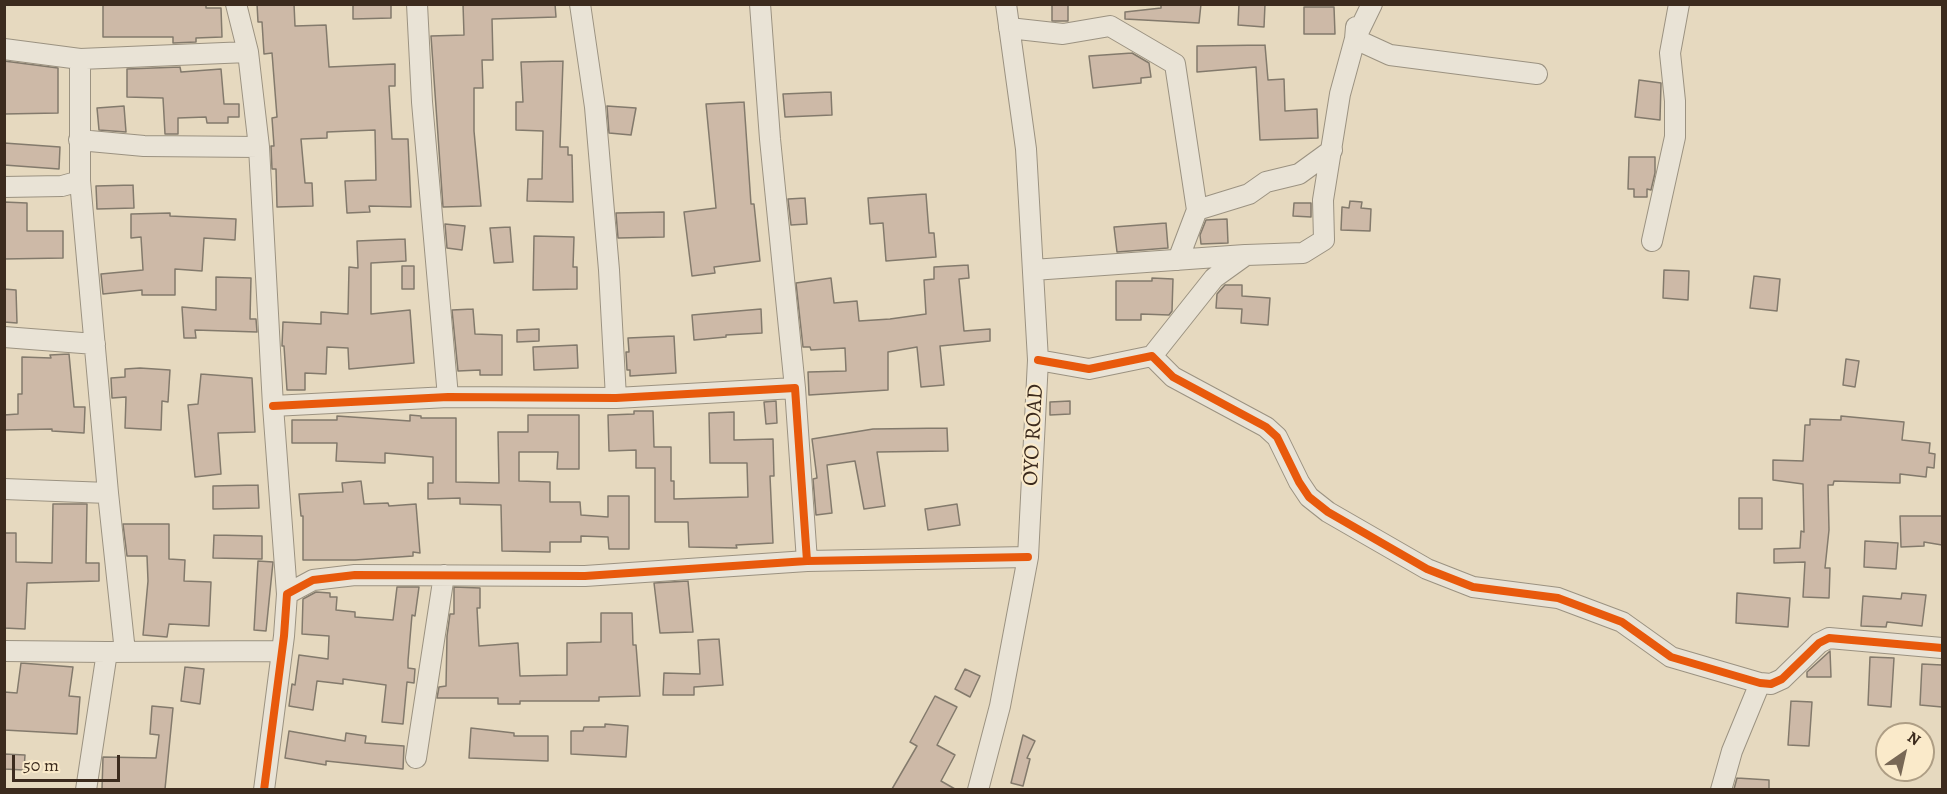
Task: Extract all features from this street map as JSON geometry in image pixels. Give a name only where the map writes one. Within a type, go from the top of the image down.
[{"type":"street","points":[[236,4],[248,52],[259,147],[273,406],[287,594],[264,789]]},
{"type":"street","points":[[417,4],[422,102],[448,397]]},
{"type":"street","points":[[580,4],[595,107],[609,270],[616,398]]},
{"type":"street","points":[[760,4],[770,139],[795,388],[807,561]]},
{"type":"street","name":"OYO ROAD","points":[[978,789],[1000,706],[1028,557],[1038,360],[1026,149],[1005,4]]},
{"type":"street","points":[[1033,270],[1303,253],[1324,240],[1323,200],[1340,94],[1355,39],[1359,4]]},
{"type":"street","points":[[1355,39],[1372,4]]},
{"type":"street","points":[[1652,241],[1675,137],[1675,101],[1670,52],[1678,4]]},
{"type":"street","points":[[1009,28],[1063,34],[1110,26],[1175,64],[1197,210],[1178,260]]},
{"type":"street","points":[[1355,39],[1390,56],[1537,74]]},
{"type":"street","points":[[4,49],[80,59],[248,52]]},
{"type":"street","points":[[80,59],[80,181],[108,493],[116,652],[86,789]]},
{"type":"street","points":[[79,140],[144,146],[259,147]]},
{"type":"street","points":[[1197,210],[1249,194],[1266,182],[1299,174],[1332,150]]},
{"type":"street","points":[[4,187],[62,186],[80,181]]},
{"type":"street","points":[[1038,360],[1089,369],[1152,356],[1214,278],[1246,255]]},
{"type":"street","points":[[4,337],[95,344]]},
{"type":"street","points":[[1152,356],[1173,377],[1266,428],[1277,437],[1304,490],[1328,513],[1427,569],[1473,586],[1558,598],[1622,622],[1671,657],[1760,683],[1771,684],[1782,679],[1819,643],[1828,638],[1942,648]]},
{"type":"street","points":[[273,406],[448,397],[616,398],[795,388]]},
{"type":"street","points":[[4,489],[108,493]]},
{"type":"street","points":[[287,594],[313,580],[344,576],[585,576],[807,561],[1028,557]]},
{"type":"street","points":[[416,758],[444,575]]},
{"type":"street","points":[[4,651],[282,651]]},
{"type":"street","points":[[1721,789],[1732,751],[1760,683]]},
{"type":"building","points":[[103,4],[206,4],[206,8],[221,8],[222,37],[196,38],[196,42],[173,43],[173,37],[103,37]]},
{"type":"building","points":[[257,4],[294,4],[295,26],[326,25],[329,67],[395,64],[395,86],[389,86],[392,139],[408,139],[411,207],[369,206],[370,212],[347,213],[345,181],[376,180],[375,130],[327,132],[327,138],[301,139],[305,183],[312,183],[313,206],[277,207],[276,169],[272,169],[271,146],[274,146],[272,118],[277,117],[272,53],[264,54],[262,22],[258,22]]},
{"type":"building","points":[[353,4],[391,4],[391,18],[353,19]]},
{"type":"building","points":[[463,4],[555,4],[556,17],[492,19],[493,60],[482,60],[483,88],[474,88],[474,131],[481,206],[443,207],[431,36],[464,35]]},
{"type":"building","points":[[1052,4],[1068,4],[1068,21],[1052,21]]},
{"type":"building","points":[[1161,4],[1201,4],[1199,23],[1125,19],[1125,12],[1161,8]]},
{"type":"building","points":[[1239,4],[1265,4],[1264,27],[1238,25]]},
{"type":"building","points":[[1304,7],[1334,7],[1335,34],[1304,34]]},
{"type":"building","points":[[1265,45],[1268,80],[1284,79],[1285,111],[1317,109],[1318,138],[1260,140],[1256,67],[1197,72],[1197,46]]},
{"type":"building","points":[[1132,53],[1149,63],[1151,77],[1141,78],[1141,83],[1093,88],[1089,56]]},
{"type":"building","points":[[4,61],[58,68],[58,113],[4,114]]},
{"type":"building","points":[[563,61],[560,147],[568,147],[568,155],[572,155],[573,202],[527,201],[528,179],[542,179],[543,131],[516,130],[516,102],[523,102],[521,62]]},
{"type":"building","points":[[180,67],[181,72],[221,69],[224,104],[239,104],[239,117],[228,117],[228,123],[207,123],[206,117],[178,118],[178,134],[165,134],[163,98],[127,97],[127,69]]},
{"type":"building","points":[[1639,80],[1661,83],[1660,120],[1635,117]]},
{"type":"building","points":[[831,92],[832,115],[785,117],[783,94]]},
{"type":"building","points":[[744,102],[751,204],[754,204],[760,261],[714,267],[715,273],[692,276],[684,212],[716,208],[706,104]]},
{"type":"building","points":[[124,106],[126,132],[99,130],[97,108]]},
{"type":"building","points":[[607,106],[636,108],[631,135],[609,133]]},
{"type":"building","points":[[4,143],[60,147],[59,169],[4,165]]},
{"type":"building","points":[[1629,157],[1655,157],[1655,173],[1651,190],[1647,189],[1647,197],[1634,197],[1634,189],[1628,189]]},
{"type":"building","points":[[133,185],[134,208],[97,209],[96,186]]},
{"type":"building","points":[[926,194],[929,233],[934,233],[936,257],[886,261],[883,223],[870,224],[868,198]]},
{"type":"building","points":[[805,198],[807,224],[791,225],[788,199]]},
{"type":"building","points":[[1350,201],[1362,202],[1361,208],[1371,209],[1370,231],[1341,230],[1342,207],[1349,208]]},
{"type":"building","points":[[4,202],[27,203],[27,231],[63,231],[63,258],[4,259]]},
{"type":"building","points":[[1294,203],[1311,203],[1311,217],[1293,216]]},
{"type":"building","points":[[664,212],[664,237],[618,238],[616,213]]},
{"type":"building","points":[[170,213],[170,216],[236,219],[235,240],[204,238],[202,271],[175,269],[175,295],[142,295],[142,290],[103,294],[101,274],[143,270],[141,237],[131,238],[131,214]]},
{"type":"building","points":[[1227,219],[1228,243],[1201,244],[1200,235],[1206,220]]},
{"type":"building","points":[[1166,223],[1168,248],[1117,252],[1114,227]]},
{"type":"building","points":[[445,224],[465,226],[462,250],[447,248]]},
{"type":"building","points":[[510,227],[513,262],[494,263],[490,228]]},
{"type":"building","points":[[534,236],[574,237],[573,267],[577,267],[577,289],[533,290]]},
{"type":"building","points":[[405,239],[406,261],[371,263],[371,314],[410,310],[414,363],[349,369],[348,348],[327,347],[326,374],[305,373],[305,390],[287,390],[284,346],[282,346],[283,322],[321,324],[321,312],[348,314],[349,267],[358,268],[357,241]]},
{"type":"building","points":[[968,265],[969,278],[959,279],[964,331],[990,329],[990,341],[940,346],[944,385],[921,387],[917,347],[888,352],[888,390],[809,395],[808,372],[846,371],[845,348],[811,350],[810,347],[803,347],[796,283],[831,278],[834,303],[857,301],[859,321],[890,319],[926,314],[924,280],[934,279],[934,267]]},
{"type":"building","points":[[402,266],[414,266],[414,289],[402,289]]},
{"type":"building","points":[[1664,270],[1689,271],[1688,300],[1663,298]]},
{"type":"building","points":[[1754,276],[1780,279],[1777,311],[1750,308]]},
{"type":"building","points":[[216,277],[251,278],[250,319],[256,319],[257,332],[195,330],[196,338],[184,338],[182,307],[216,310]]},
{"type":"building","points":[[1152,278],[1173,279],[1172,311],[1169,315],[1141,314],[1141,320],[1116,320],[1116,281],[1152,281]]},
{"type":"building","points":[[1225,285],[1242,285],[1242,296],[1270,298],[1268,325],[1241,323],[1242,309],[1216,308],[1217,294]]},
{"type":"building","points":[[4,289],[16,290],[17,323],[4,322]]},
{"type":"building","points":[[473,309],[475,334],[502,335],[502,375],[480,375],[480,370],[458,371],[452,310]]},
{"type":"building","points":[[761,309],[762,333],[694,340],[692,315]]},
{"type":"building","points":[[539,329],[539,341],[517,342],[517,330]]},
{"type":"building","points":[[674,336],[676,373],[630,376],[630,370],[627,370],[626,352],[629,352],[628,338]]},
{"type":"building","points":[[577,345],[578,368],[534,370],[533,347]]},
{"type":"building","points":[[69,354],[74,407],[85,407],[84,433],[52,431],[52,429],[4,430],[4,415],[18,414],[18,394],[22,394],[22,357],[51,358],[50,355]]},
{"type":"building","points":[[1846,359],[1859,361],[1855,387],[1843,385]]},
{"type":"building","points":[[125,369],[170,370],[168,402],[162,401],[161,430],[125,428],[126,397],[112,398],[111,378],[125,377]]},
{"type":"building","points":[[201,374],[252,378],[255,432],[218,433],[221,474],[195,477],[188,405],[198,404]]},
{"type":"building","points":[[776,401],[777,423],[766,424],[764,402]]},
{"type":"building","points":[[1070,401],[1070,414],[1050,415],[1050,402]]},
{"type":"building","points":[[634,411],[653,411],[654,447],[671,447],[671,481],[674,481],[674,499],[748,497],[747,463],[710,463],[709,413],[734,412],[734,440],[773,439],[774,476],[770,476],[773,543],[736,545],[737,548],[689,547],[688,522],[655,522],[655,468],[636,468],[636,450],[609,451],[608,415],[634,414]]},
{"type":"building","points":[[410,415],[421,416],[421,418],[456,418],[456,482],[499,483],[498,432],[528,432],[528,415],[579,415],[579,469],[557,469],[558,452],[519,452],[519,481],[550,482],[550,502],[580,502],[581,515],[608,517],[608,496],[629,496],[629,549],[609,549],[608,537],[581,536],[581,542],[550,542],[550,552],[502,551],[501,505],[460,504],[460,498],[428,499],[428,483],[433,483],[433,457],[385,453],[385,463],[336,461],[337,443],[292,443],[292,420],[337,420],[337,416],[410,421]]},
{"type":"building","points":[[1841,416],[1904,422],[1902,440],[1930,443],[1929,453],[1935,454],[1934,468],[1927,467],[1926,477],[1900,474],[1900,483],[1834,481],[1833,485],[1828,485],[1829,530],[1825,568],[1830,568],[1829,598],[1803,597],[1805,562],[1774,563],[1774,549],[1800,548],[1801,531],[1804,532],[1803,484],[1773,480],[1773,460],[1803,461],[1805,425],[1810,425],[1810,419],[1841,420]]},
{"type":"building","points":[[947,428],[948,451],[877,452],[885,506],[864,509],[855,461],[827,465],[832,513],[816,515],[813,479],[817,478],[812,439],[873,429]]},
{"type":"building","points":[[361,481],[364,504],[388,503],[389,506],[416,504],[420,553],[413,552],[413,556],[355,560],[303,560],[303,516],[301,516],[299,494],[343,492],[342,483]]},
{"type":"building","points":[[258,485],[259,508],[213,509],[213,486]]},
{"type":"building","points":[[1739,498],[1762,498],[1762,529],[1739,529]]},
{"type":"building","points":[[53,504],[87,504],[86,563],[99,563],[99,581],[27,583],[25,629],[4,628],[4,533],[16,533],[16,562],[52,563]]},
{"type":"building","points":[[957,504],[960,525],[928,530],[925,509]]},
{"type":"building","points":[[1900,516],[1942,516],[1942,545],[1924,542],[1924,546],[1901,547]]},
{"type":"building","points":[[123,524],[169,524],[169,559],[185,560],[184,581],[211,582],[209,626],[169,624],[167,637],[143,635],[148,581],[147,556],[127,556]]},
{"type":"building","points":[[214,535],[262,536],[262,559],[213,558]]},
{"type":"building","points":[[1865,541],[1898,543],[1896,569],[1864,567]]},
{"type":"building","points":[[258,561],[273,562],[266,631],[254,630]]},
{"type":"building","points":[[688,581],[693,632],[660,633],[654,583]]},
{"type":"building","points":[[397,587],[419,587],[415,616],[412,615],[408,661],[408,668],[415,669],[414,683],[407,682],[403,724],[382,722],[386,685],[343,679],[343,684],[317,681],[313,710],[289,706],[292,684],[295,685],[299,655],[328,659],[329,636],[302,634],[303,599],[316,592],[330,593],[330,597],[337,597],[336,610],[355,612],[355,617],[393,620]]},
{"type":"building","points":[[454,587],[480,588],[480,608],[477,608],[479,646],[518,643],[520,676],[567,675],[567,643],[601,642],[601,613],[632,613],[633,645],[636,645],[640,696],[599,697],[599,701],[520,701],[520,704],[498,704],[498,698],[437,698],[439,687],[446,686],[447,636],[450,614],[454,614]]},
{"type":"building","points":[[1737,593],[1790,598],[1788,627],[1736,623]]},
{"type":"building","points":[[1902,593],[1926,595],[1922,626],[1887,622],[1886,627],[1861,626],[1863,596],[1901,599]]},
{"type":"building","points":[[719,639],[723,685],[694,687],[694,695],[663,695],[664,673],[700,674],[698,640]]},
{"type":"building","points":[[1830,651],[1831,677],[1807,677],[1807,672]]},
{"type":"building","points":[[1870,657],[1894,658],[1891,707],[1868,705]]},
{"type":"building","points":[[21,663],[73,667],[69,696],[80,697],[77,734],[4,730],[4,692],[17,693]]},
{"type":"building","points":[[1922,664],[1942,665],[1942,707],[1920,705]]},
{"type":"building","points":[[185,667],[204,669],[200,704],[181,701]]},
{"type":"building","points":[[965,669],[980,676],[970,697],[955,689]]},
{"type":"building","points":[[935,696],[957,707],[937,745],[955,755],[941,781],[955,789],[892,789],[917,746],[910,742]]},
{"type":"building","points":[[1791,701],[1812,702],[1809,746],[1788,745]]},
{"type":"building","points":[[152,706],[173,708],[165,789],[102,789],[103,757],[156,758],[159,735],[150,734]]},
{"type":"building","points":[[605,724],[628,726],[626,757],[571,754],[571,731],[583,731],[584,727],[605,727]]},
{"type":"building","points":[[471,728],[514,733],[514,736],[548,736],[548,761],[469,758]]},
{"type":"building","points":[[289,731],[345,741],[346,733],[366,736],[365,743],[404,746],[403,769],[326,761],[326,765],[285,758]]},
{"type":"building","points":[[1023,735],[1035,741],[1027,758],[1030,759],[1023,786],[1011,783]]},
{"type":"building","points":[[4,754],[25,755],[24,770],[4,769]]},
{"type":"building","points":[[1737,778],[1769,780],[1769,789],[1734,789]]},
{"type":"cycle path","points":[[1038,360],[1089,369],[1152,356],[1173,377],[1266,427],[1277,437],[1309,497],[1328,512],[1427,569],[1473,587],[1558,598],[1622,622],[1671,657],[1760,683],[1771,684],[1782,679],[1819,643],[1829,638],[1942,648]]},
{"type":"cycle path","points":[[273,406],[448,397],[616,398],[795,388],[807,561]]},
{"type":"cycle path","points":[[264,790],[284,636],[287,594],[313,580],[355,575],[585,576],[807,561],[1028,557]]}]
